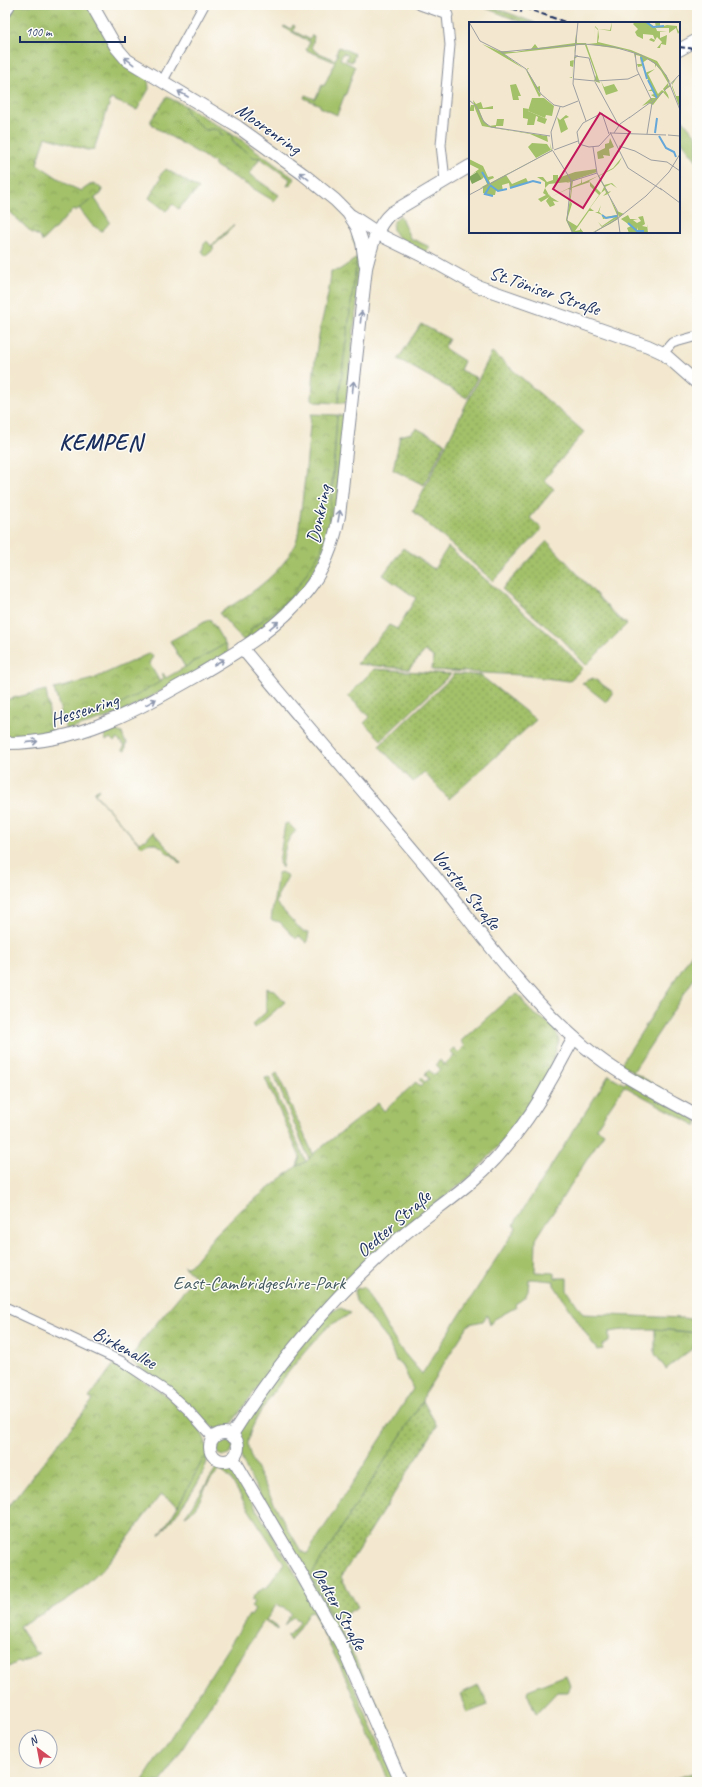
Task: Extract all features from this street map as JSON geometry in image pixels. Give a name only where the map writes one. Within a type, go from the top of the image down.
[{"type":"main road","points":[[5,11],[9,5]]},
{"type":"main road","name":"Moorenring","points":[[92,5],[114,44],[122,55],[162,82],[238,127],[303,174],[348,213]]},
{"type":"main road","points":[[680,49],[697,40]]},
{"type":"main road","name":"Donkring","points":[[169,692],[242,648],[274,625],[302,598],[319,574],[334,539],[341,503],[366,268],[370,251],[381,223],[393,211],[469,167]]},
{"type":"main road","points":[[348,213],[378,233]]},
{"type":"main road","name":"Donkring","points":[[348,213],[361,238],[366,268]]},
{"type":"main road","name":"St.Töniser Straße","points":[[378,233],[430,258],[477,286],[624,337],[663,353],[697,383]]},
{"type":"main road","name":"Vorster Straße","points":[[242,648],[427,868],[520,982],[574,1038],[622,1074],[697,1116]]},
{"type":"main road","name":"Hessenring","points":[[5,742],[37,741],[85,731],[122,717],[169,692]]},
{"type":"main road","name":"Oedter Straße","points":[[231,1436],[250,1405],[286,1357],[342,1294],[394,1243],[472,1180],[497,1157],[522,1127],[549,1084],[574,1038]]},
{"type":"main road","points":[[221,1434],[231,1436],[237,1442],[238,1446],[236,1454],[233,1458],[224,1461],[213,1456],[210,1445],[213,1438],[221,1434]]},
{"type":"main road","name":"Oedter Straße","points":[[233,1458],[341,1644],[401,1782]]},
{"type":"street","points":[[162,82],[204,5]]},
{"type":"street","points":[[420,5],[444,9],[450,45],[441,144],[445,180]]},
{"type":"street","points":[[663,353],[672,343],[697,336]]},
{"type":"street","name":"Birkenallee","points":[[5,1307],[123,1362],[180,1402],[213,1438]]},
{"type":"green space","points":[[14,5],[87,5],[148,78],[149,89],[137,110],[111,99],[94,149],[87,150],[46,137],[37,164],[70,186],[81,191],[93,183],[102,189],[101,194],[75,211],[73,210],[42,242],[37,235],[32,233],[5,207],[5,20]]},
{"type":"green space","points":[[478,5],[487,5],[532,22],[521,22]]},
{"type":"green space","points":[[293,25],[295,26],[293,31],[309,39],[312,35],[314,36],[312,47],[315,51],[335,60],[339,47],[355,54],[352,62],[346,60],[348,55],[343,53],[340,59],[355,67],[337,115],[304,98],[305,95],[315,99],[322,85],[324,86],[335,62],[306,50],[310,42],[283,27],[284,26],[291,29]]},
{"type":"green space","points":[[167,97],[184,105],[188,115],[205,130],[214,129],[221,131],[220,134],[222,135],[231,134],[232,140],[236,145],[252,157],[260,158],[249,174],[279,195],[274,201],[214,165],[215,163],[156,128],[151,123],[151,120]]},
{"type":"green space","points":[[184,105],[243,141],[295,179],[290,185],[287,186],[290,179],[260,158],[252,157],[239,147],[232,139],[220,134],[221,132],[212,129],[205,130],[188,115]]},
{"type":"green space","points":[[680,116],[697,137],[697,161],[680,139]]},
{"type":"green space","points":[[166,169],[199,189],[178,209],[173,204],[166,211],[149,198],[161,178],[159,176]]},
{"type":"green space","points":[[92,194],[110,222],[102,231],[92,225],[75,203]]},
{"type":"green space","points":[[400,215],[410,238],[430,247],[425,252],[405,242],[395,233],[393,227],[394,221]]},
{"type":"green space","points":[[233,225],[234,226],[212,247],[214,249],[206,256],[202,251],[204,244],[207,241],[211,246]]},
{"type":"green space","points":[[357,235],[361,265],[346,403],[338,403],[358,251],[352,237]]},
{"type":"green space","points":[[357,258],[338,403],[315,402],[312,399],[315,359],[331,271],[339,270]]},
{"type":"green space","points":[[421,324],[449,339],[444,348],[464,361],[460,370],[477,378],[467,398],[398,359]]},
{"type":"green space","points":[[492,352],[584,432],[544,480],[554,489],[530,518],[542,529],[493,581],[413,511]]},
{"type":"green space","points":[[311,414],[337,415],[329,525],[321,551],[291,597],[250,630],[251,632],[248,638],[243,640],[219,613],[241,600],[273,575],[289,555],[296,541],[299,531]]},
{"type":"green space","points":[[337,415],[345,416],[339,494],[328,547],[299,596],[246,641],[243,640],[247,638],[250,630],[262,621],[332,497]]},
{"type":"green space","points":[[416,428],[445,443],[424,485],[393,470],[400,436],[411,433]]},
{"type":"green space","points":[[547,541],[617,617],[627,624],[586,665],[559,637],[502,589]]},
{"type":"green space","points":[[448,547],[556,640],[583,668],[569,681],[520,675],[432,670],[433,657],[425,651],[409,669],[357,664],[389,625],[397,629],[416,598],[383,575],[403,548],[434,569]]},
{"type":"green space","points":[[210,619],[225,644],[185,667],[170,641]]},
{"type":"green space","points":[[225,644],[229,653],[122,713],[67,730],[64,722],[106,713],[164,679],[162,675],[163,673],[166,678]]},
{"type":"green space","points":[[150,653],[153,657],[149,663],[160,682],[106,713],[64,722],[54,689],[93,679]]},
{"type":"green space","points":[[374,669],[451,674],[381,740],[364,723],[370,717],[348,696]]},
{"type":"green space","points":[[453,674],[480,675],[536,720],[449,799],[424,772],[413,782],[379,746],[453,676]]},
{"type":"green space","points":[[593,678],[613,692],[606,702],[582,683]]},
{"type":"green space","points":[[46,690],[52,733],[5,739],[5,700]]},
{"type":"green space","points":[[114,730],[122,733],[125,742],[127,742],[125,751],[122,749],[125,746],[117,739],[114,742],[110,738],[106,741],[103,732]]},
{"type":"green space","points":[[98,789],[99,790],[95,794],[139,843],[144,840],[145,841],[153,832],[181,863],[180,864],[171,854],[169,855],[157,844],[150,843],[142,847],[94,793]]},
{"type":"green space","points":[[288,823],[296,831],[287,843],[282,868],[279,863],[285,824]]},
{"type":"green space","points":[[281,872],[288,876],[278,895],[276,903],[303,932],[309,932],[307,943],[299,936],[296,939],[280,922],[271,920],[278,873]]},
{"type":"green space","points":[[697,945],[697,974],[633,1072],[621,1064]]},
{"type":"green space","points":[[266,988],[274,990],[285,1002],[255,1028],[252,1025],[266,1012]]},
{"type":"green space","name":"East-Cambridgeshire-Park","points":[[518,994],[531,1011],[550,1024],[557,1034],[559,1041],[550,1068],[527,1113],[472,1175],[380,1247],[351,1276],[257,1388],[229,1427],[223,1429],[214,1428],[206,1423],[168,1388],[133,1363],[131,1360],[140,1343],[195,1277],[183,1266],[187,1267],[191,1265],[216,1234],[236,1214],[297,1166],[306,1162],[313,1154],[378,1103],[384,1111],[416,1082],[420,1087],[423,1084],[419,1079],[421,1078],[425,1082],[429,1079],[425,1074],[429,1070],[434,1075],[440,1069],[436,1064],[440,1060],[444,1065],[454,1056],[450,1051],[454,1048],[458,1053],[465,1046],[461,1041],[510,997]]},
{"type":"green space","points":[[633,1072],[664,1090],[661,1091],[632,1074]]},
{"type":"green space","points":[[277,1073],[290,1102],[288,1104],[292,1108],[313,1154],[309,1159],[274,1075]]},
{"type":"green space","points":[[609,1075],[624,1084],[627,1081],[697,1120],[697,1126],[624,1086],[596,1128],[604,1133],[536,1239],[535,1272],[555,1273],[555,1278],[567,1278],[567,1290],[583,1314],[683,1318],[697,1320],[697,1333],[653,1329],[620,1330],[609,1332],[609,1342],[603,1345],[603,1349],[597,1350],[554,1285],[554,1281],[531,1279],[529,1280],[526,1295],[515,1304],[516,1307],[493,1320],[490,1325],[487,1315],[483,1321],[469,1324],[425,1393],[423,1401],[310,1577],[347,1642],[389,1727],[399,1762],[360,1676],[247,1471],[240,1455],[242,1445],[240,1432],[276,1375],[332,1311],[341,1308],[350,1313],[329,1326],[318,1337],[279,1384],[256,1419],[250,1434],[248,1445],[252,1460],[279,1513],[301,1551],[307,1554],[413,1389],[402,1364],[396,1361],[388,1340],[356,1301],[354,1292],[357,1288],[361,1289],[363,1286],[398,1346],[422,1374],[516,1228],[514,1224]]},
{"type":"green space","points":[[269,1077],[306,1162],[297,1166],[300,1157],[265,1078]]},
{"type":"green space","points":[[655,1329],[697,1333],[697,1345],[666,1369],[655,1354]]},
{"type":"green space","points":[[114,1364],[157,1390],[173,1401],[186,1413],[198,1426],[205,1441],[208,1456],[203,1459],[178,1506],[161,1494],[123,1545],[92,1580],[50,1610],[19,1626],[35,1652],[39,1653],[20,1664],[18,1662],[5,1669],[5,1511],[93,1400],[89,1398]]},
{"type":"green space","points":[[423,1401],[437,1426],[341,1577],[358,1607],[335,1620],[310,1577]]},
{"type":"green space","points":[[224,1438],[230,1441],[233,1447],[230,1453],[224,1456],[218,1453],[215,1447],[218,1441]]},
{"type":"green space","points":[[208,1456],[201,1477],[195,1487],[160,1535],[178,1506],[203,1459]]},
{"type":"green space","points":[[219,1465],[226,1466],[240,1482],[328,1627],[396,1782],[389,1782],[344,1674],[312,1611],[310,1611],[290,1641],[287,1636],[292,1633],[299,1621],[293,1617],[284,1625],[291,1613],[277,1604],[266,1620],[278,1628],[278,1630],[264,1621],[161,1782],[142,1782],[249,1615],[251,1616],[255,1610],[251,1607],[254,1602],[251,1600],[256,1593],[264,1588],[266,1589],[284,1563],[245,1504],[231,1479],[220,1470],[207,1485],[194,1508],[185,1516]]},
{"type":"green space","points":[[566,1675],[570,1686],[567,1692],[557,1692],[536,1714],[527,1693],[528,1690]]},
{"type":"green space","points":[[478,1685],[488,1705],[467,1713],[460,1694]]},
{"type":"green space","points":[[697,1772],[697,1780],[692,1782],[664,1782]]},
{"type":"railway","points":[[503,5],[522,12]]},
{"type":"railway","points":[[516,5],[565,22]]},
{"type":"railway","points":[[680,47],[697,49]]},
{"type":"district","name":"KEMPEN","points":[[101,442]]}]
